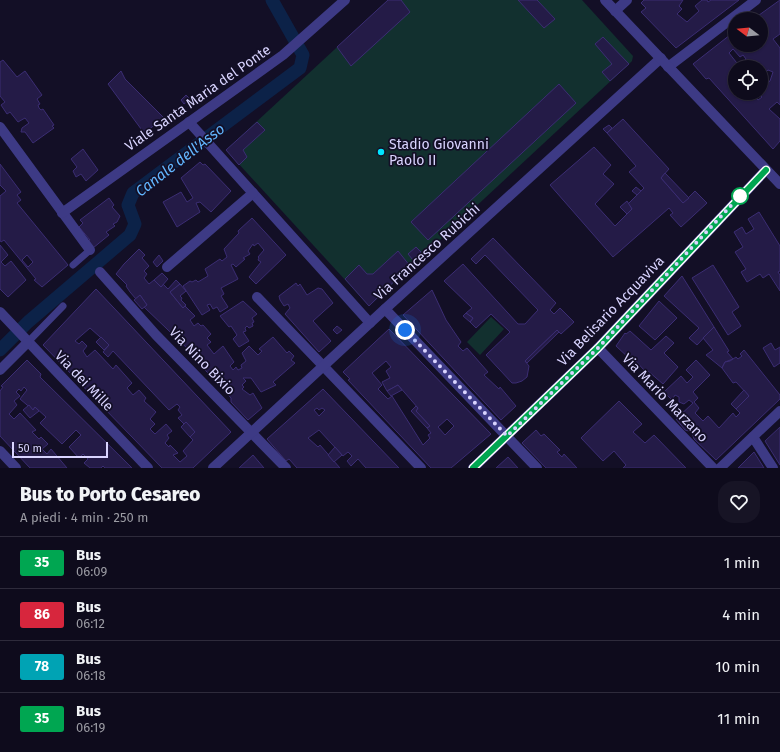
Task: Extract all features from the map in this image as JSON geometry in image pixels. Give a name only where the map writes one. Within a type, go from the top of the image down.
[{"type":"street","name":"Viale Santa Maria del Ponte","points":[[62,213],[283,55],[345,0]]},
{"type":"street","points":[[605,0],[779,183]]},
{"type":"street","points":[[615,11],[627,0]]},
{"type":"street","points":[[668,67],[756,0]]},
{"type":"street","name":"Via Francesco Rubichi","points":[[214,468],[251,432],[323,368],[385,309],[660,58]]},
{"type":"street","points":[[189,122],[370,323]]},
{"type":"street","points":[[0,127],[90,250]]},
{"type":"street","name":"Via Belisario Acquaviva","points":[[473,468],[598,348],[766,170]]},
{"type":"street","points":[[167,267],[252,193]]},
{"type":"street","name":"Via Nino Bixio","points":[[100,272],[156,335],[286,468]]},
{"type":"street","points":[[257,297],[323,368],[421,468]]},
{"type":"street","points":[[385,309],[537,468]]},
{"type":"street","name":"Via dei Mille","points":[[4,321],[148,468]]},
{"type":"street","points":[[0,370],[26,342]]},
{"type":"street","name":"Via Mario Marzano","points":[[598,348],[713,468]]},
{"type":"street","points":[[720,468],[780,411]]},
{"type":"street","points":[[753,437],[773,468]]},
{"type":"street","points":[[0,451],[16,468]]},
{"type":"lane","points":[[73,265],[90,250]]},
{"type":"lane","points":[[26,342],[63,306]]},
{"type":"green space","name":"Stadio Giovanni Paolo II","points":[[388,0],[582,0],[633,56],[632,61],[629,64],[369,306],[226,150]]},
{"type":"green space","points":[[491,317],[504,329],[480,355],[467,342]]},
{"type":"building","points":[[388,0],[401,0],[410,12],[351,66],[337,47]]},
{"type":"building","points":[[518,0],[537,0],[555,19],[544,28]]},
{"type":"building","points":[[644,0],[683,0],[679,6],[682,9],[677,14],[687,22],[699,11],[695,6],[702,0],[707,0],[708,2],[711,0],[739,0],[676,48],[641,12],[646,8],[641,3]]},
{"type":"building","points":[[780,0],[780,34],[773,39],[780,48],[780,105],[777,102],[769,109],[780,119],[780,141],[773,149],[729,100],[768,100],[768,82],[770,81],[773,72],[768,70],[768,60],[745,60],[746,59],[743,55],[740,57],[736,52],[768,52],[768,12],[763,12]]},
{"type":"building","points":[[728,36],[728,52],[730,52],[729,53],[734,60],[728,60],[728,99],[709,78],[706,79],[693,64]]},
{"type":"building","points":[[603,37],[629,64],[610,81],[602,72],[612,64],[595,44]]},
{"type":"building","points":[[3,60],[17,77],[25,71],[42,95],[37,99],[40,104],[38,105],[39,108],[41,110],[43,109],[54,125],[52,126],[54,128],[33,143],[25,132],[21,132],[22,128],[29,123],[25,118],[18,122],[10,112],[7,114],[1,105],[5,102],[0,96],[0,62]]},
{"type":"building","points":[[121,71],[125,79],[164,118],[144,133],[108,84]]},
{"type":"building","points":[[559,84],[576,103],[428,240],[411,222]]},
{"type":"building","points":[[186,95],[190,99],[184,104],[181,100]]},
{"type":"building","points":[[623,119],[669,169],[661,178],[683,203],[695,191],[707,203],[681,227],[670,215],[673,213],[669,208],[613,257],[550,185],[594,147],[611,165],[603,174],[614,184],[595,204],[615,226],[632,209],[628,204],[644,188],[629,172],[636,166],[607,133]]},
{"type":"building","points":[[257,122],[265,130],[243,150],[247,157],[239,165],[226,150]]},
{"type":"building","points":[[609,125],[612,128],[607,133],[603,129]]},
{"type":"building","points":[[83,149],[98,170],[86,181],[81,174],[76,177],[73,171],[77,167],[71,159]]},
{"type":"building","points":[[200,162],[203,165],[205,164],[231,191],[211,212],[200,202],[196,203],[200,212],[177,227],[163,202],[181,192],[187,202],[193,198],[181,178]]},
{"type":"building","points":[[0,164],[21,192],[17,195],[21,200],[17,203],[68,265],[42,287],[34,280],[36,279],[4,240],[1,242],[0,240],[0,196],[6,191],[0,185]],"holes":[[[27,255],[33,262],[28,267],[22,260]]]},
{"type":"building","points":[[665,173],[689,198],[683,203],[661,178]]},
{"type":"building","points":[[636,187],[641,191],[637,195],[632,191]]},
{"type":"building","points":[[109,198],[114,205],[112,207],[120,216],[117,222],[113,224],[115,226],[106,232],[109,235],[93,248],[88,241],[90,240],[79,227],[83,223],[80,220]]},
{"type":"building","points":[[627,201],[632,209],[627,214],[620,207]]},
{"type":"building","points":[[759,212],[780,246],[780,271],[778,272],[780,275],[780,291],[769,274],[763,278],[760,274],[747,282],[741,272],[746,269],[735,252],[743,247],[734,232],[742,227],[746,234],[754,229],[748,219]]},
{"type":"building","points":[[252,218],[286,255],[256,284],[249,277],[261,262],[258,260],[258,257],[264,250],[258,243],[254,246],[253,244],[248,251],[250,254],[243,258],[245,259],[236,267],[233,264],[231,265],[238,279],[221,288],[224,294],[221,296],[228,307],[220,312],[217,307],[213,309],[210,304],[207,305],[210,310],[202,315],[183,286],[190,281],[192,282],[196,280],[198,282],[208,276],[205,269],[220,259],[222,261],[227,257],[224,249],[239,233],[238,231]]},
{"type":"building","points":[[493,238],[556,303],[550,310],[554,314],[560,308],[574,322],[561,334],[557,330],[525,361],[529,366],[527,377],[516,383],[512,383],[486,355],[510,332],[491,314],[476,328],[470,322],[473,318],[466,313],[472,308],[444,281],[463,264],[518,324],[525,324],[538,310],[485,255],[476,264],[471,259]]},
{"type":"building","points":[[0,245],[8,255],[1,262],[5,266],[11,261],[26,280],[8,297],[0,289]]},
{"type":"building","points":[[416,247],[421,252],[413,260],[408,254]]},
{"type":"building","points":[[139,249],[145,255],[142,258],[149,266],[144,271],[147,274],[144,278],[149,284],[154,280],[161,287],[163,284],[168,289],[176,280],[180,284],[170,292],[183,308],[185,306],[195,316],[190,320],[194,326],[198,323],[201,326],[203,325],[211,334],[207,338],[211,342],[207,345],[214,354],[223,346],[234,362],[230,366],[233,370],[236,367],[238,370],[242,368],[241,365],[246,361],[242,353],[249,346],[258,355],[262,351],[259,349],[273,337],[287,353],[289,351],[294,356],[291,360],[295,363],[273,382],[276,385],[261,392],[251,378],[243,378],[246,381],[242,385],[244,387],[242,389],[250,395],[253,393],[262,408],[248,420],[231,402],[231,398],[219,384],[188,353],[190,351],[144,307],[147,305],[140,295],[136,299],[126,286],[127,285],[116,274]]},
{"type":"building","points":[[398,251],[410,266],[369,306],[345,279],[359,265],[367,274],[373,274]]},
{"type":"building","points":[[159,255],[163,261],[157,267],[153,262]]},
{"type":"building","points":[[713,265],[739,307],[732,312],[741,326],[728,335],[692,278]]},
{"type":"building","points":[[162,273],[168,279],[161,287],[154,280]]},
{"type":"building","points":[[682,276],[714,327],[697,345],[689,338],[699,328],[664,296]]},
{"type":"building","points":[[296,283],[298,286],[300,284],[307,295],[318,288],[322,289],[333,303],[313,321],[331,341],[319,352],[285,314],[290,308],[288,304],[284,306],[280,300],[279,296]]},
{"type":"building","points":[[180,284],[186,291],[180,296],[182,298],[181,300],[186,305],[183,308],[170,292]]},
{"type":"building","points":[[96,289],[231,432],[193,468],[162,468],[43,345]],"holes":[[[90,328],[109,345],[103,352],[108,357],[113,351],[169,410],[177,404],[180,407],[178,410],[182,415],[178,418],[184,424],[186,422],[195,432],[190,437],[193,440],[183,451],[187,456],[180,462],[173,455],[178,453],[170,445],[169,447],[165,443],[169,438],[167,435],[172,431],[166,424],[155,434],[150,429],[155,424],[150,419],[156,412],[144,401],[146,398],[139,390],[133,395],[127,388],[132,383],[116,365],[113,369],[95,350],[87,357],[83,351],[87,346],[82,341],[79,344],[75,341]]]},
{"type":"building","points":[[432,290],[446,320],[461,342],[458,346],[463,351],[467,348],[488,372],[484,375],[499,389],[500,387],[516,406],[501,420],[403,315]]},
{"type":"building","points":[[140,295],[147,305],[142,309],[134,300]]},
{"type":"building","points":[[243,301],[257,314],[252,318],[254,322],[252,323],[253,326],[249,328],[247,326],[245,328],[246,331],[243,332],[249,341],[239,347],[233,339],[237,335],[231,326],[229,327],[220,316]]},
{"type":"building","points":[[659,301],[677,318],[655,340],[639,326]]},
{"type":"building","points":[[466,313],[473,318],[470,322],[463,316]]},
{"type":"building","points":[[337,326],[342,330],[337,334],[333,330]]},
{"type":"building","points":[[714,327],[729,351],[727,352],[733,359],[725,362],[722,368],[706,355],[713,350],[703,338]]},
{"type":"building","points":[[389,329],[491,434],[451,468],[431,468],[348,380],[350,379],[343,372]],"holes":[[[386,361],[391,367],[386,371],[390,378],[382,382],[387,391],[398,385],[418,408],[416,411],[430,426],[427,428],[431,433],[428,435],[430,438],[423,445],[392,396],[388,399],[378,389],[382,385],[372,373]],[[447,419],[454,426],[445,435],[438,427]]]},
{"type":"building","points":[[557,330],[559,332],[527,363],[525,361]]},
{"type":"building","points":[[630,331],[651,350],[666,336],[674,343],[664,353],[678,367],[663,384],[648,371],[644,370],[632,357],[630,359],[616,346],[625,333],[626,334]]},
{"type":"building","points":[[101,337],[109,345],[104,350],[96,342]]},
{"type":"building","points":[[771,343],[775,350],[780,347],[780,363],[774,367],[763,348]]},
{"type":"building","points":[[744,350],[780,395],[780,399],[716,460],[694,439],[692,432],[685,430],[676,419],[693,403],[689,400],[684,404],[679,402],[679,397],[675,395],[672,400],[664,392],[681,376],[687,383],[693,377],[686,370],[696,360],[710,375],[693,392],[698,398],[694,402],[699,408],[695,413],[703,421],[708,416],[719,428],[733,413],[736,417],[740,413],[736,409],[749,396],[736,382],[733,383],[722,368],[725,362],[736,357],[738,359],[742,356],[740,354]]},
{"type":"building","points":[[27,360],[41,374],[40,377],[132,468],[105,468],[103,466],[101,468],[90,468],[84,463],[88,459],[83,454],[79,458],[69,447],[81,435],[76,430],[62,444],[40,423],[46,417],[35,407],[33,410],[20,399],[27,390],[24,387],[21,391],[19,389],[16,392],[20,396],[14,401],[17,405],[9,414],[14,419],[20,413],[36,430],[32,432],[39,439],[41,437],[48,444],[42,449],[47,454],[51,449],[67,468],[30,468],[0,436],[0,391],[3,387],[1,386]]},
{"type":"building","points":[[398,385],[402,390],[391,396],[387,391]]},
{"type":"building","points":[[323,389],[399,468],[366,468],[358,459],[351,466],[347,461],[352,456],[348,452],[343,456],[319,430],[308,438],[318,447],[320,445],[340,468],[297,468],[289,459],[286,461],[267,439]],"holes":[[[317,408],[319,410],[322,408],[325,410],[319,416],[314,410]]]},
{"type":"building","points":[[744,390],[749,396],[736,409],[731,404]]},
{"type":"building","points":[[619,401],[642,424],[633,432],[645,443],[654,435],[686,468],[623,468],[626,465],[614,451],[603,461],[581,438]]},
{"type":"building","points":[[29,405],[33,410],[35,407],[39,411],[30,418],[23,410]]},
{"type":"building","points":[[416,406],[418,408],[416,411],[430,426],[427,428],[411,411]]},
{"type":"building","points":[[186,422],[195,432],[190,437],[181,427]]},
{"type":"building","points":[[780,427],[780,465],[765,441]]},
{"type":"building","points":[[536,430],[541,436],[544,434],[560,450],[557,452],[562,457],[564,454],[577,468],[546,468],[522,443]]},
{"type":"building","points":[[335,447],[342,455],[334,462],[328,455]]},
{"type":"building","points":[[754,452],[764,468],[738,468]]},
{"type":"building","points":[[253,455],[264,468],[239,468]]},
{"type":"building","points":[[508,457],[518,468],[496,468]]},
{"type":"waterway","name":"Canale dell'Asso","points":[[0,350],[28,322],[130,235],[135,224],[128,205],[133,193],[300,68],[303,55],[272,0]]},
{"type":"bus line","name":"35","points":[[473,468],[598,348],[692,246],[766,170]]},
{"type":"place","name":"Stadio Giovanni Paolo II","points":[[381,152]]},
{"type":"route","points":[[405,330],[507,436],[598,348],[740,196]]}]
